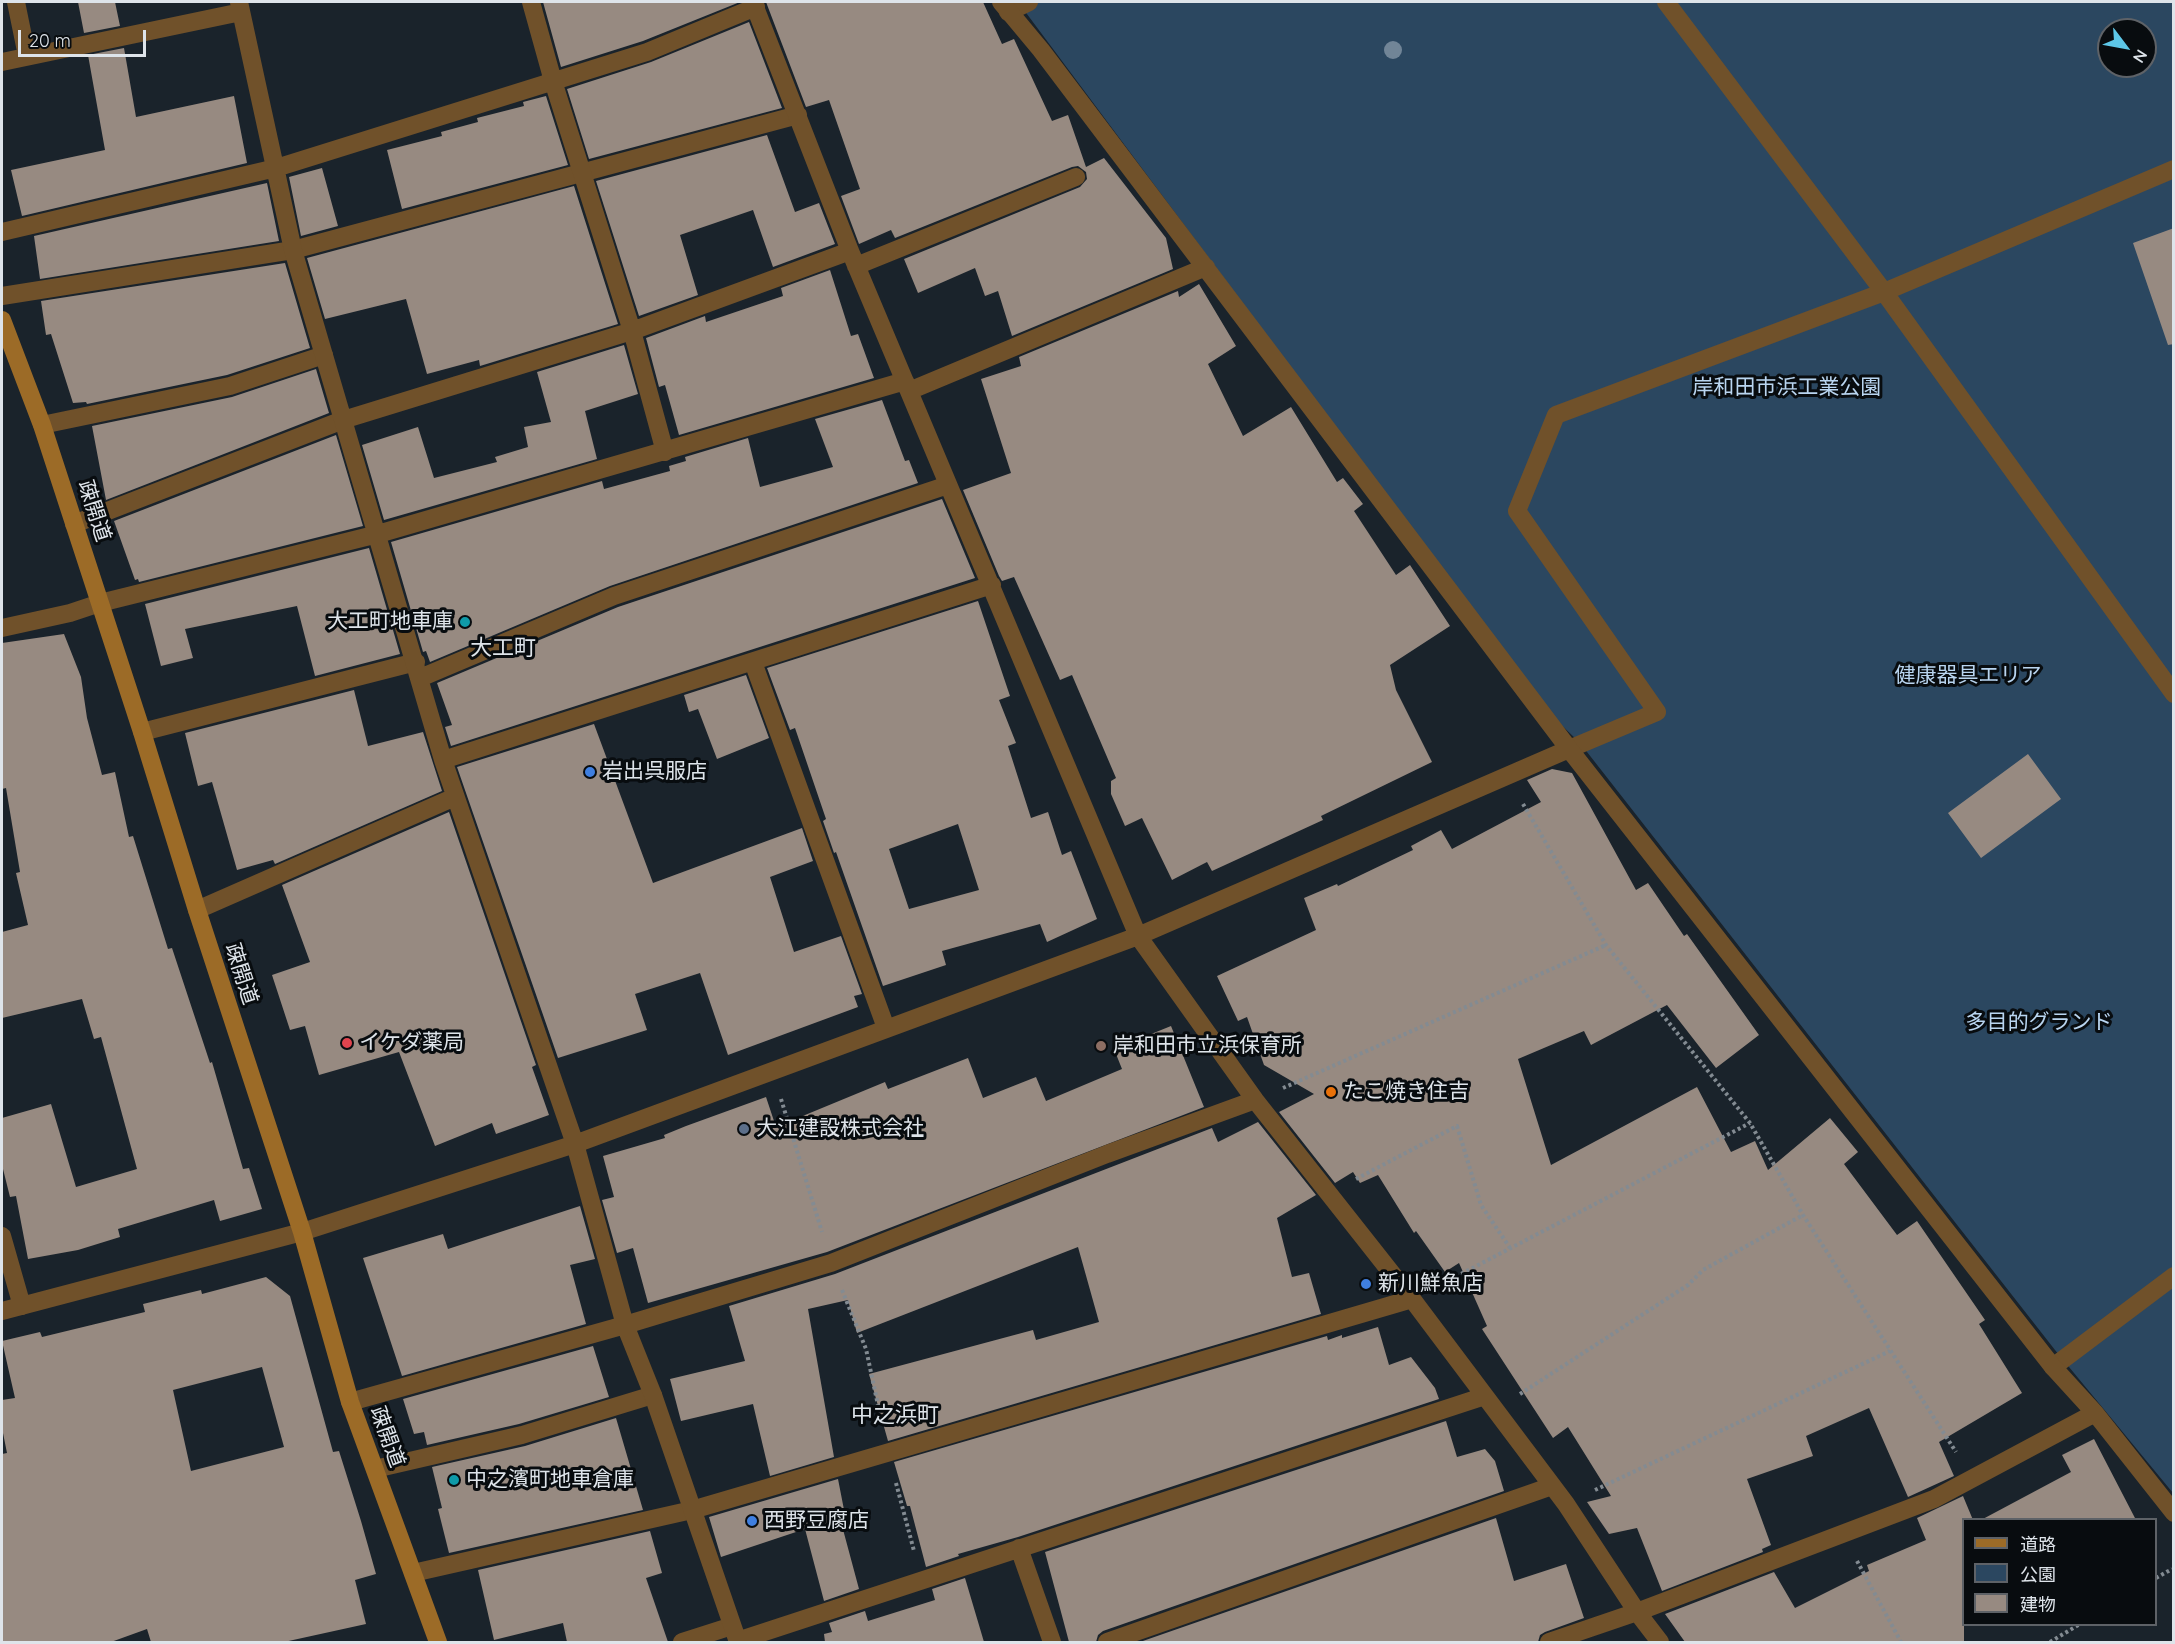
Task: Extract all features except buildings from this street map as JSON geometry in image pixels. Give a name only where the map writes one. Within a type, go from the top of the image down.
[{"type":"street","points":[[16,2],[27,56]]},
{"type":"street","points":[[531,2],[553,81],[632,331],[665,452]]},
{"type":"street","points":[[1029,2],[1005,7],[1041,50],[1206,267],[1569,749],[2054,1367],[2095,1413],[2174,1513]]},
{"type":"street","points":[[1666,2],[1884,292],[2174,694]]},
{"type":"street","points":[[2,232],[276,168],[647,52],[754,4],[853,259],[992,585],[1137,936],[1255,1100],[1412,1299],[1566,1504],[1637,1612],[1660,1642]]},
{"type":"street","points":[[2,62],[240,7],[293,250],[443,760],[575,1144],[625,1325],[653,1395],[736,1636]]},
{"type":"street","points":[[2,296],[293,250],[798,115]]},
{"type":"street","points":[[2,1311],[302,1232],[575,1144],[1137,936],[1657,712],[1517,511],[1556,415],[1884,292],[2174,169]]},
{"type":"street","points":[[74,524],[343,420],[632,331],[853,259],[1076,177]]},
{"type":"street","points":[[2,627],[70,613],[100,603],[378,534],[907,386],[1206,267]]},
{"type":"street","name":"疎開道","points":[[2,320],[42,425],[142,732],[196,910],[302,1232],[350,1402],[438,1642]]},
{"type":"street","points":[[42,425],[230,386],[324,355]]},
{"type":"street","points":[[142,732],[418,670],[614,596],[948,485]]},
{"type":"street","points":[[443,760],[992,585]]},
{"type":"street","points":[[753,662],[886,1028]]},
{"type":"street","points":[[196,910],[455,797]]},
{"type":"street","points":[[350,1402],[625,1325],[831,1263],[1107,1154],[1255,1100]]},
{"type":"street","points":[[2,1236],[22,1306]]},
{"type":"street","points":[[2054,1367],[2174,1276]]},
{"type":"street","points":[[413,1574],[692,1510],[1412,1299]]},
{"type":"street","points":[[375,1469],[522,1435],[653,1395]]},
{"type":"street","points":[[682,1642],[736,1636],[1489,1403]]},
{"type":"street","points":[[1549,1642],[1637,1612],[1934,1499],[2095,1413]]},
{"type":"street","points":[[1107,1642],[1552,1486]]},
{"type":"street","points":[[1019,1548],[1052,1642]]},
{"type":"path","points":[[1507,776],[1606,945],[1750,1123],[1803,1215],[1973,1478]]},
{"type":"path","points":[[1255,1100],[1606,945]]},
{"type":"path","points":[[772,1070],[831,1263]]},
{"type":"path","points":[[1412,1299],[1750,1123]]},
{"type":"path","points":[[1354,1180],[1457,1125],[1481,1205],[1510,1248]]},
{"type":"path","points":[[1489,1403],[1688,1286],[1703,1270],[1803,1215]]},
{"type":"path","points":[[1566,1504],[1890,1351]]},
{"type":"path","points":[[1842,1533],[1901,1642]]},
{"type":"path","points":[[2157,1577],[2172,1569]]},
{"type":"path","points":[[2050,1642],[2077,1626]]},
{"type":"green space","name":"岸和田市浜工業公園","points":[[1018,2],[2173,2],[2173,1493],[2055,1350],[1580,743],[1545,709]]},
{"type":"place","name":"大工町地車庫","points":[[465,622]]},
{"type":"place","name":"岩出呉服店","points":[[590,772]]},
{"type":"place","name":"イケダ薬局","points":[[347,1043]]},
{"type":"place","name":"岸和田市立浜保育所","points":[[1101,1046]]},
{"type":"place","name":"たこ焼き住吉","points":[[1331,1092]]},
{"type":"place","name":"大江建設株式会社","points":[[744,1129]]},
{"type":"place","name":"新川鮮魚店","points":[[1366,1284]]},
{"type":"place","name":"中之濱町地車倉庫","points":[[454,1480]]},
{"type":"place","name":"西野豆腐店","points":[[752,1521]]},
{"type":"district","name":"大工町","points":[[503,648]]},
{"type":"district","name":"中之浜町","points":[[895,1415]]},
{"type":"park label","name":"健康器具エリア","points":[[1968,676]]},
{"type":"park label","name":"多目的グランド","points":[[2039,1023]]}]
